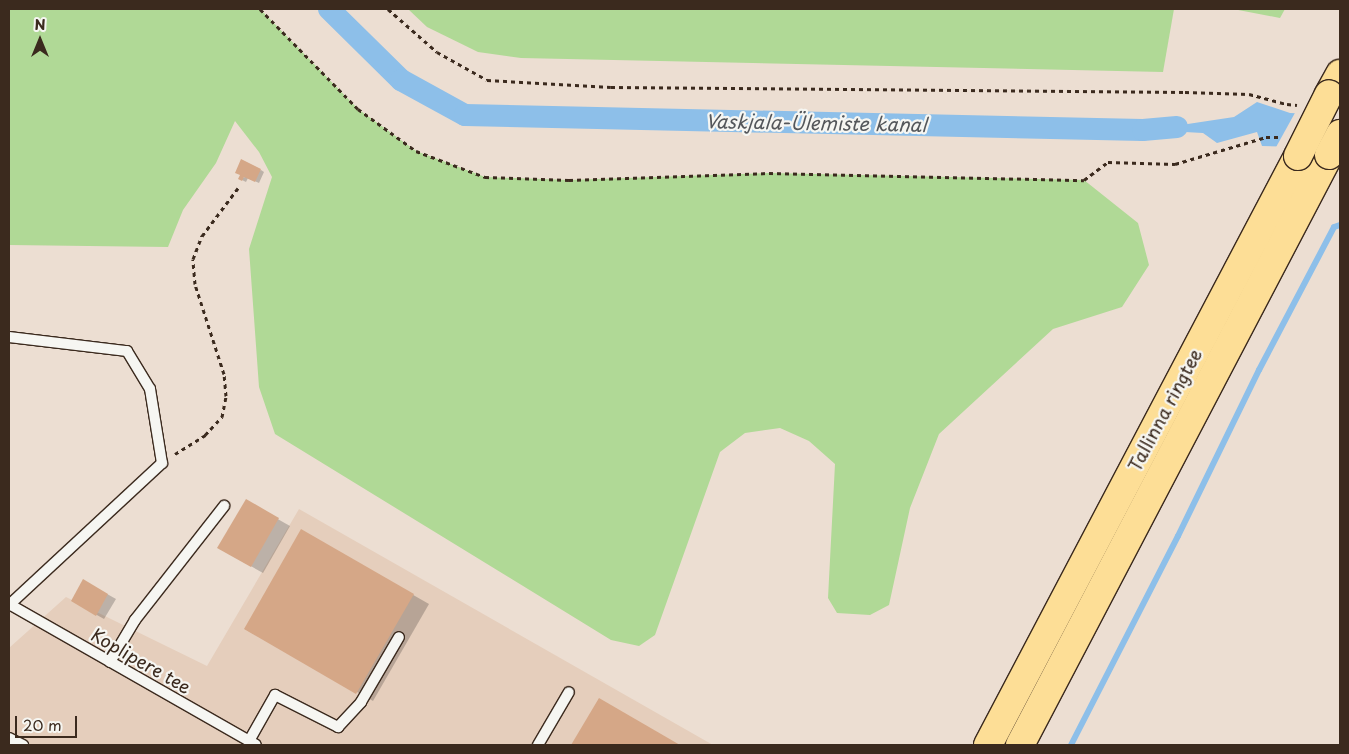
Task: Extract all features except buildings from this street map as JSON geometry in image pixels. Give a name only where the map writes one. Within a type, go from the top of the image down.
[{"type":"highway","name":"Tallinna ringtee","points":[[988,745],[1295,147],[1335,84]]},
{"type":"highway","name":"Tallinna ringtee","points":[[1023,741],[1335,145]]},
{"type":"lane","points":[[9,337],[126,351],[150,388],[162,463]]},
{"type":"lane","name":"Koplipere tee","points":[[162,463],[9,605],[252,743]]},
{"type":"lane","points":[[110,662],[136,620],[224,506]]},
{"type":"lane","points":[[252,743],[275,695],[338,726],[361,702],[399,637]]},
{"type":"lane","points":[[538,745],[569,692]]},
{"type":"lane","points":[[9,738],[23,745]]},
{"type":"path","points":[[260,9],[358,109],[416,151],[484,177],[569,180],[770,173],[1084,180],[1108,162],[1175,164],[1266,137],[1295,147]]},
{"type":"path","points":[[388,9],[437,52],[487,80],[612,87],[1185,92],[1249,94],[1286,104],[1304,105]]},
{"type":"path","points":[[162,463],[205,435],[222,417],[226,396],[224,374],[195,284],[193,258],[202,236],[238,188]]},
{"type":"shaded area","points":[[299,509],[713,745],[9,745],[9,648],[66,597],[207,666]]},
{"type":"green space","points":[[9,9],[260,9],[358,109],[416,151],[485,177],[569,180],[769,173],[1084,180],[1138,223],[1149,265],[1122,307],[1053,329],[939,434],[910,508],[889,605],[870,615],[837,613],[828,598],[835,464],[809,441],[780,428],[745,433],[720,452],[655,635],[639,646],[611,640],[275,434],[259,387],[249,249],[272,177],[259,152],[235,121],[216,163],[183,210],[168,247],[9,245]]},
{"type":"green space","points":[[408,9],[1174,9],[1163,72],[521,58],[478,52],[427,27]]},
{"type":"green space","points":[[1233,9],[1285,9],[1280,18]]},
{"type":"water","points":[[1257,102],[1290,113],[1340,115],[1340,148],[1262,146],[1257,132],[1217,143],[1203,133],[1148,130],[1234,117]]},
{"type":"pier","points":[[1296,111],[1340,113],[1340,151],[1275,149]]},
{"type":"waterway","name":"Vaskjala-Ülemiste kanal","points":[[329,9],[401,80],[465,115],[1143,130],[1177,127]]},
{"type":"waterway","points":[[1071,745],[1178,536],[1259,370],[1334,227],[1340,225]]}]
